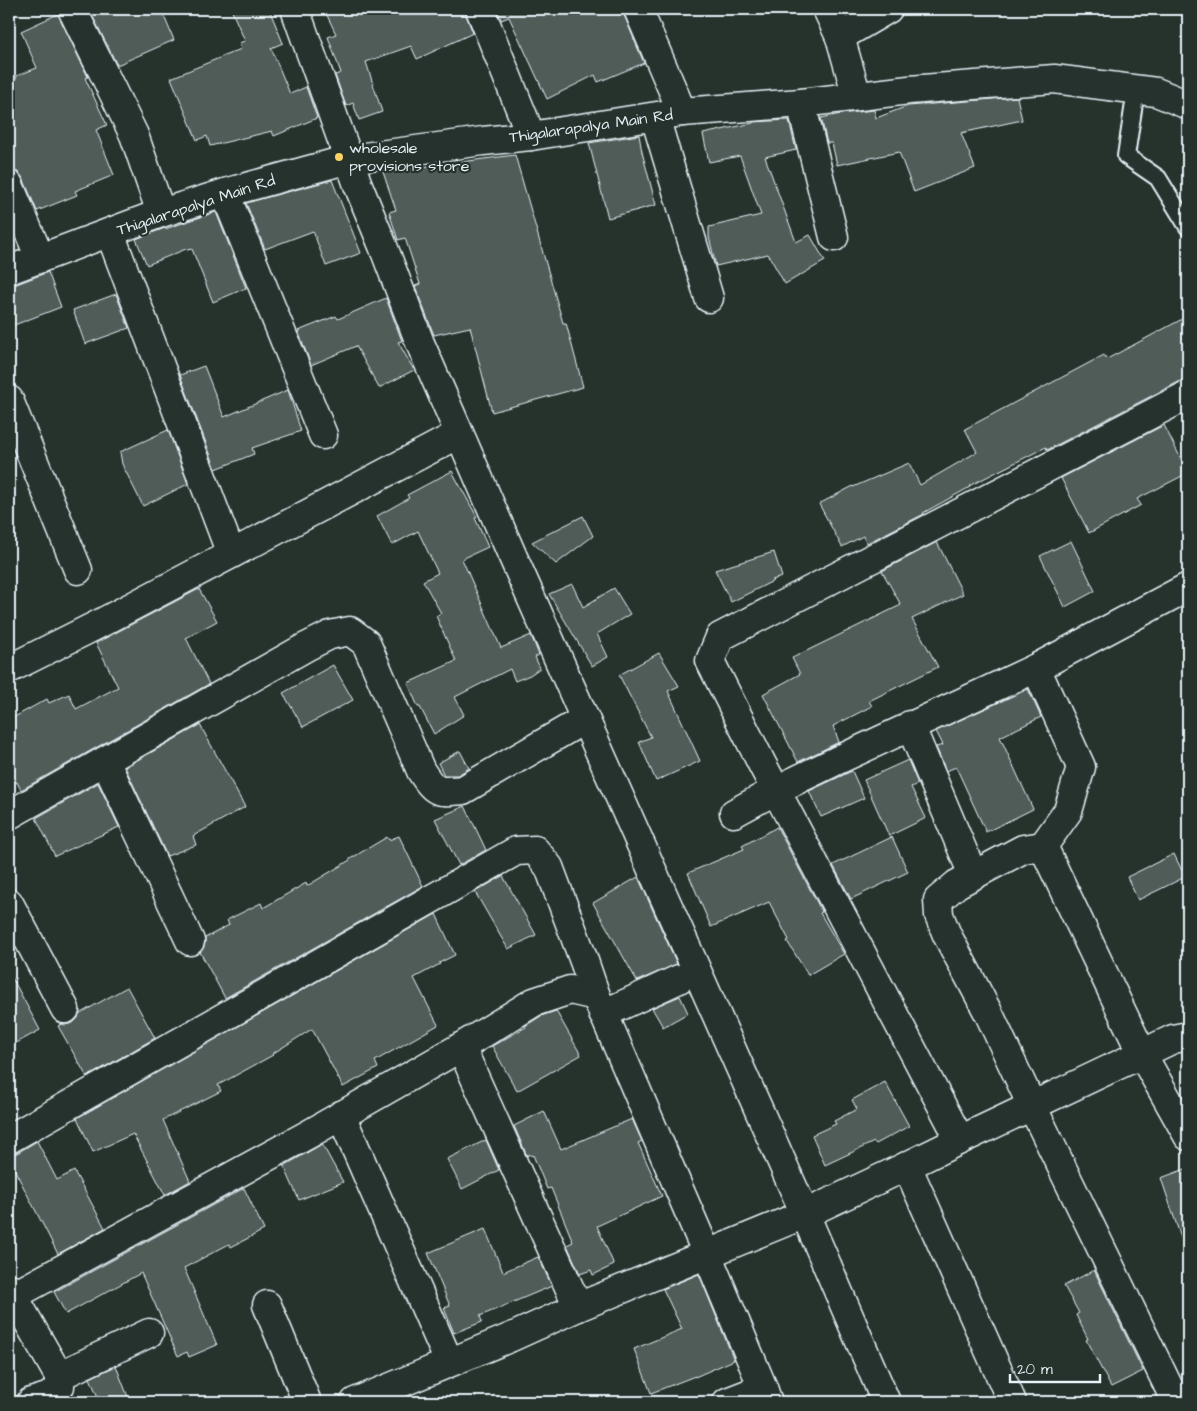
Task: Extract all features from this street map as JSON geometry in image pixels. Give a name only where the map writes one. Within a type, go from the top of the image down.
[{"type":"street","points":[[72,9],[134,135],[161,213]]},
{"type":"street","points":[[295,9],[358,185],[420,343],[805,1214],[886,1402]]},
{"type":"street","points":[[480,9],[531,136]]},
{"type":"street","points":[[638,9],[669,115],[708,298]]},
{"type":"street","points":[[827,9],[840,37],[857,96]]},
{"type":"street","points":[[840,37],[888,9]]},
{"type":"street","name":"Thigalarapalya Main Rd","points":[[9,270],[161,213],[225,193],[349,159],[531,136],[669,115],[801,103],[909,90],[1054,79],[1156,92],[1188,105]]},
{"type":"street","points":[[801,103],[834,237]]},
{"type":"street","points":[[9,185],[40,258]]},
{"type":"street","points":[[225,193],[323,434]]},
{"type":"street","points":[[110,233],[231,554]]},
{"type":"street","points":[[960,1140],[710,661],[720,637],[1188,395]]},
{"type":"street","points":[[9,400],[78,570]]},
{"type":"street","points":[[9,669],[105,621],[459,434]]},
{"type":"street","points":[[734,813],[776,790],[910,725],[1036,668],[1188,587]]},
{"type":"street","points":[[9,815],[322,639],[330,635],[350,631],[366,643],[421,771],[431,786],[442,792],[463,790],[585,719]]},
{"type":"street","points":[[1036,668],[1081,767],[1068,811],[1043,846],[1023,849],[973,875],[938,900],[939,915],[947,935],[989,1014],[1176,1402]]},
{"type":"street","points":[[910,725],[973,875]]},
{"type":"street","points":[[105,761],[190,941]]},
{"type":"street","points":[[1043,846],[1142,1054],[1188,1136]]},
{"type":"street","points":[[9,1139],[516,851],[535,850],[549,867],[599,1005],[707,1254],[765,1395],[727,1402]]},
{"type":"street","points":[[9,902],[65,1009]]},
{"type":"street","points":[[31,1402],[50,1396],[60,1386],[59,1376],[11,1292],[341,1115],[461,1047],[534,1002],[570,990],[599,1005],[679,979]]},
{"type":"street","points":[[355,1402],[805,1214],[1173,1039],[1188,1036]]},
{"type":"street","points":[[461,1047],[578,1308]]},
{"type":"street","points":[[341,1115],[449,1362]]},
{"type":"street","points":[[907,1166],[1012,1402]]},
{"type":"street","points":[[267,1305],[307,1402]]},
{"type":"street","points":[[59,1376],[149,1333]]},
{"type":"lane","points":[[1136,90],[1126,156],[1158,178],[1188,227]]},
{"type":"building","points":[[89,9],[161,9],[174,40],[117,65]]},
{"type":"building","points":[[231,9],[269,9],[283,43],[271,48],[290,94],[306,87],[317,118],[274,136],[272,131],[210,146],[207,136],[197,140],[171,78],[241,49],[239,43],[245,41]]},
{"type":"building","points":[[324,9],[465,9],[473,33],[417,59],[411,46],[366,62],[382,112],[359,120],[353,103],[346,106],[335,75],[341,73],[328,37],[336,34]]},
{"type":"building","points":[[497,9],[623,9],[644,63],[598,82],[595,75],[547,99],[509,17],[501,20]]},
{"type":"building","points":[[58,14],[88,77],[85,78],[107,125],[96,130],[114,175],[75,191],[77,195],[37,211],[23,178],[18,172],[9,170],[9,82],[17,78],[16,76],[37,68],[21,31]]},
{"type":"building","points":[[1017,97],[1022,120],[961,133],[975,168],[914,192],[899,152],[837,165],[832,143],[827,143],[821,118],[874,110],[876,118],[908,106]]},
{"type":"building","points":[[789,120],[796,150],[765,157],[796,242],[810,235],[825,261],[785,284],[768,254],[716,266],[709,237],[709,227],[761,215],[740,156],[709,162],[703,134],[753,122]]},
{"type":"building","points":[[639,135],[656,205],[608,218],[589,143]]},
{"type":"building","points":[[515,155],[563,323],[566,323],[583,387],[492,412],[470,327],[434,335],[415,286],[420,284],[405,238],[398,240],[389,212],[396,210],[383,172]]},
{"type":"building","points":[[332,180],[361,253],[326,266],[313,231],[265,249],[246,203]]},
{"type":"building","points":[[216,212],[246,288],[213,302],[192,249],[186,249],[147,265],[136,239]]},
{"type":"building","points":[[48,272],[61,307],[9,327],[9,287]]},
{"type":"building","points":[[116,294],[129,328],[85,344],[73,310]]},
{"type":"building","points":[[386,298],[402,341],[398,342],[414,370],[379,388],[356,346],[311,365],[298,331],[336,316],[338,319]]},
{"type":"building","points":[[1188,316],[1188,377],[1047,450],[1046,447],[969,486],[924,514],[867,543],[863,536],[842,547],[819,504],[853,486],[909,463],[920,485],[977,452],[965,429],[1104,355],[1107,359]]},
{"type":"building","points":[[204,366],[224,417],[288,390],[301,431],[252,448],[254,454],[216,469],[180,375]]},
{"type":"building","points":[[1164,425],[1188,473],[1137,499],[1141,505],[1089,533],[1061,478]]},
{"type":"building","points":[[168,430],[188,484],[143,506],[122,464],[120,452]]},
{"type":"building","points":[[452,471],[477,517],[475,518],[488,547],[462,559],[501,648],[531,635],[539,655],[535,657],[540,668],[530,675],[515,681],[510,669],[455,697],[464,715],[434,734],[420,707],[418,707],[408,683],[456,661],[436,616],[441,613],[423,581],[438,573],[418,531],[392,545],[377,516],[409,498],[407,495]]},
{"type":"building","points":[[583,516],[593,536],[556,564],[532,542]]},
{"type":"building","points":[[1071,541],[1095,591],[1065,607],[1040,556]]},
{"type":"building","points":[[937,542],[963,594],[912,619],[938,667],[869,701],[872,706],[833,726],[839,742],[798,762],[763,694],[800,674],[792,658],[901,605],[882,571]]},
{"type":"building","points":[[774,552],[782,577],[772,580],[731,602],[715,570]]},
{"type":"building","points":[[572,584],[583,607],[614,588],[630,614],[597,634],[608,657],[592,666],[549,594]]},
{"type":"building","points":[[199,589],[217,621],[186,638],[209,684],[21,790],[17,782],[9,786],[9,720],[47,699],[49,703],[69,694],[76,709],[118,687],[96,643]]},
{"type":"building","points":[[659,653],[679,686],[668,691],[700,761],[656,781],[639,742],[651,737],[619,675]]},
{"type":"building","points":[[333,665],[353,700],[303,727],[283,693]]},
{"type":"building","points":[[1028,689],[1041,717],[1000,737],[1033,809],[986,832],[956,767],[946,771],[936,747],[943,745],[936,731]]},
{"type":"building","points":[[200,725],[245,807],[193,836],[196,845],[167,856],[125,767]]},
{"type":"building","points":[[460,751],[469,768],[458,775],[444,775],[438,763]]},
{"type":"building","points":[[908,760],[918,784],[911,787],[926,818],[889,836],[864,780]]},
{"type":"building","points":[[852,771],[864,798],[821,817],[809,791]]},
{"type":"building","points":[[98,783],[119,827],[55,856],[36,818]]},
{"type":"building","points":[[465,806],[486,850],[459,865],[435,819]]},
{"type":"building","points":[[777,827],[822,912],[820,913],[844,954],[808,975],[787,941],[789,940],[769,902],[711,927],[688,873],[744,849],[742,846]]},
{"type":"building","points":[[399,836],[423,886],[225,998],[200,952],[203,949],[205,938],[229,925],[227,920],[261,903],[263,908],[306,883],[307,886],[387,837],[389,840]]},
{"type":"building","points":[[892,837],[908,872],[851,899],[833,865]]},
{"type":"building","points":[[1174,854],[1185,877],[1138,900],[1127,877]]},
{"type":"building","points":[[503,876],[536,935],[508,949],[475,892]]},
{"type":"building","points":[[638,877],[677,964],[637,981],[593,903]]},
{"type":"building","points":[[436,914],[455,955],[414,978],[438,1025],[375,1061],[378,1068],[343,1087],[312,1029],[273,1055],[218,1085],[221,1091],[163,1120],[190,1181],[165,1195],[133,1134],[93,1152],[77,1118]]},
{"type":"building","points":[[9,972],[40,1030],[9,1047]]},
{"type":"building","points":[[127,987],[155,1038],[87,1077],[58,1026],[73,1023],[79,1014]]},
{"type":"building","points":[[680,996],[688,1013],[663,1027],[652,1008]]},
{"type":"building","points":[[556,1011],[581,1055],[517,1091],[492,1046],[526,1027],[541,1016]]},
{"type":"building","points":[[885,1082],[909,1126],[876,1144],[874,1142],[825,1165],[812,1135],[836,1124],[834,1121],[857,1109],[852,1100]]},
{"type":"building","points":[[544,1111],[561,1149],[632,1119],[642,1141],[638,1143],[662,1196],[597,1226],[614,1265],[593,1275],[591,1270],[580,1274],[567,1245],[573,1242],[551,1188],[547,1189],[533,1155],[527,1156],[514,1126]]},
{"type":"building","points":[[486,1140],[499,1170],[462,1189],[447,1159]]},
{"type":"building","points":[[37,1141],[57,1180],[74,1171],[105,1228],[58,1254],[9,1159],[9,1155],[17,1153]]},
{"type":"building","points":[[322,1144],[343,1182],[299,1200],[284,1166]]},
{"type":"building","points":[[1188,1168],[1188,1246],[1184,1247],[1161,1178]]},
{"type":"building","points":[[244,1188],[264,1230],[231,1247],[229,1244],[184,1268],[217,1345],[189,1357],[187,1352],[178,1356],[141,1273],[66,1314],[54,1292]]},
{"type":"building","points":[[485,1229],[503,1272],[538,1257],[552,1286],[480,1316],[482,1322],[454,1333],[444,1308],[450,1306],[428,1253]]},
{"type":"building","points":[[1094,1270],[1143,1371],[1111,1387],[1086,1340],[1088,1339],[1076,1315],[1079,1313],[1064,1286]]},
{"type":"building","points":[[699,1274],[734,1360],[651,1393],[634,1349],[682,1329],[663,1289]]},
{"type":"building","points":[[116,1366],[130,1402],[100,1402],[90,1378]]},
{"type":"place","name":"wholesale provisions store","points":[[339,157]]}]
